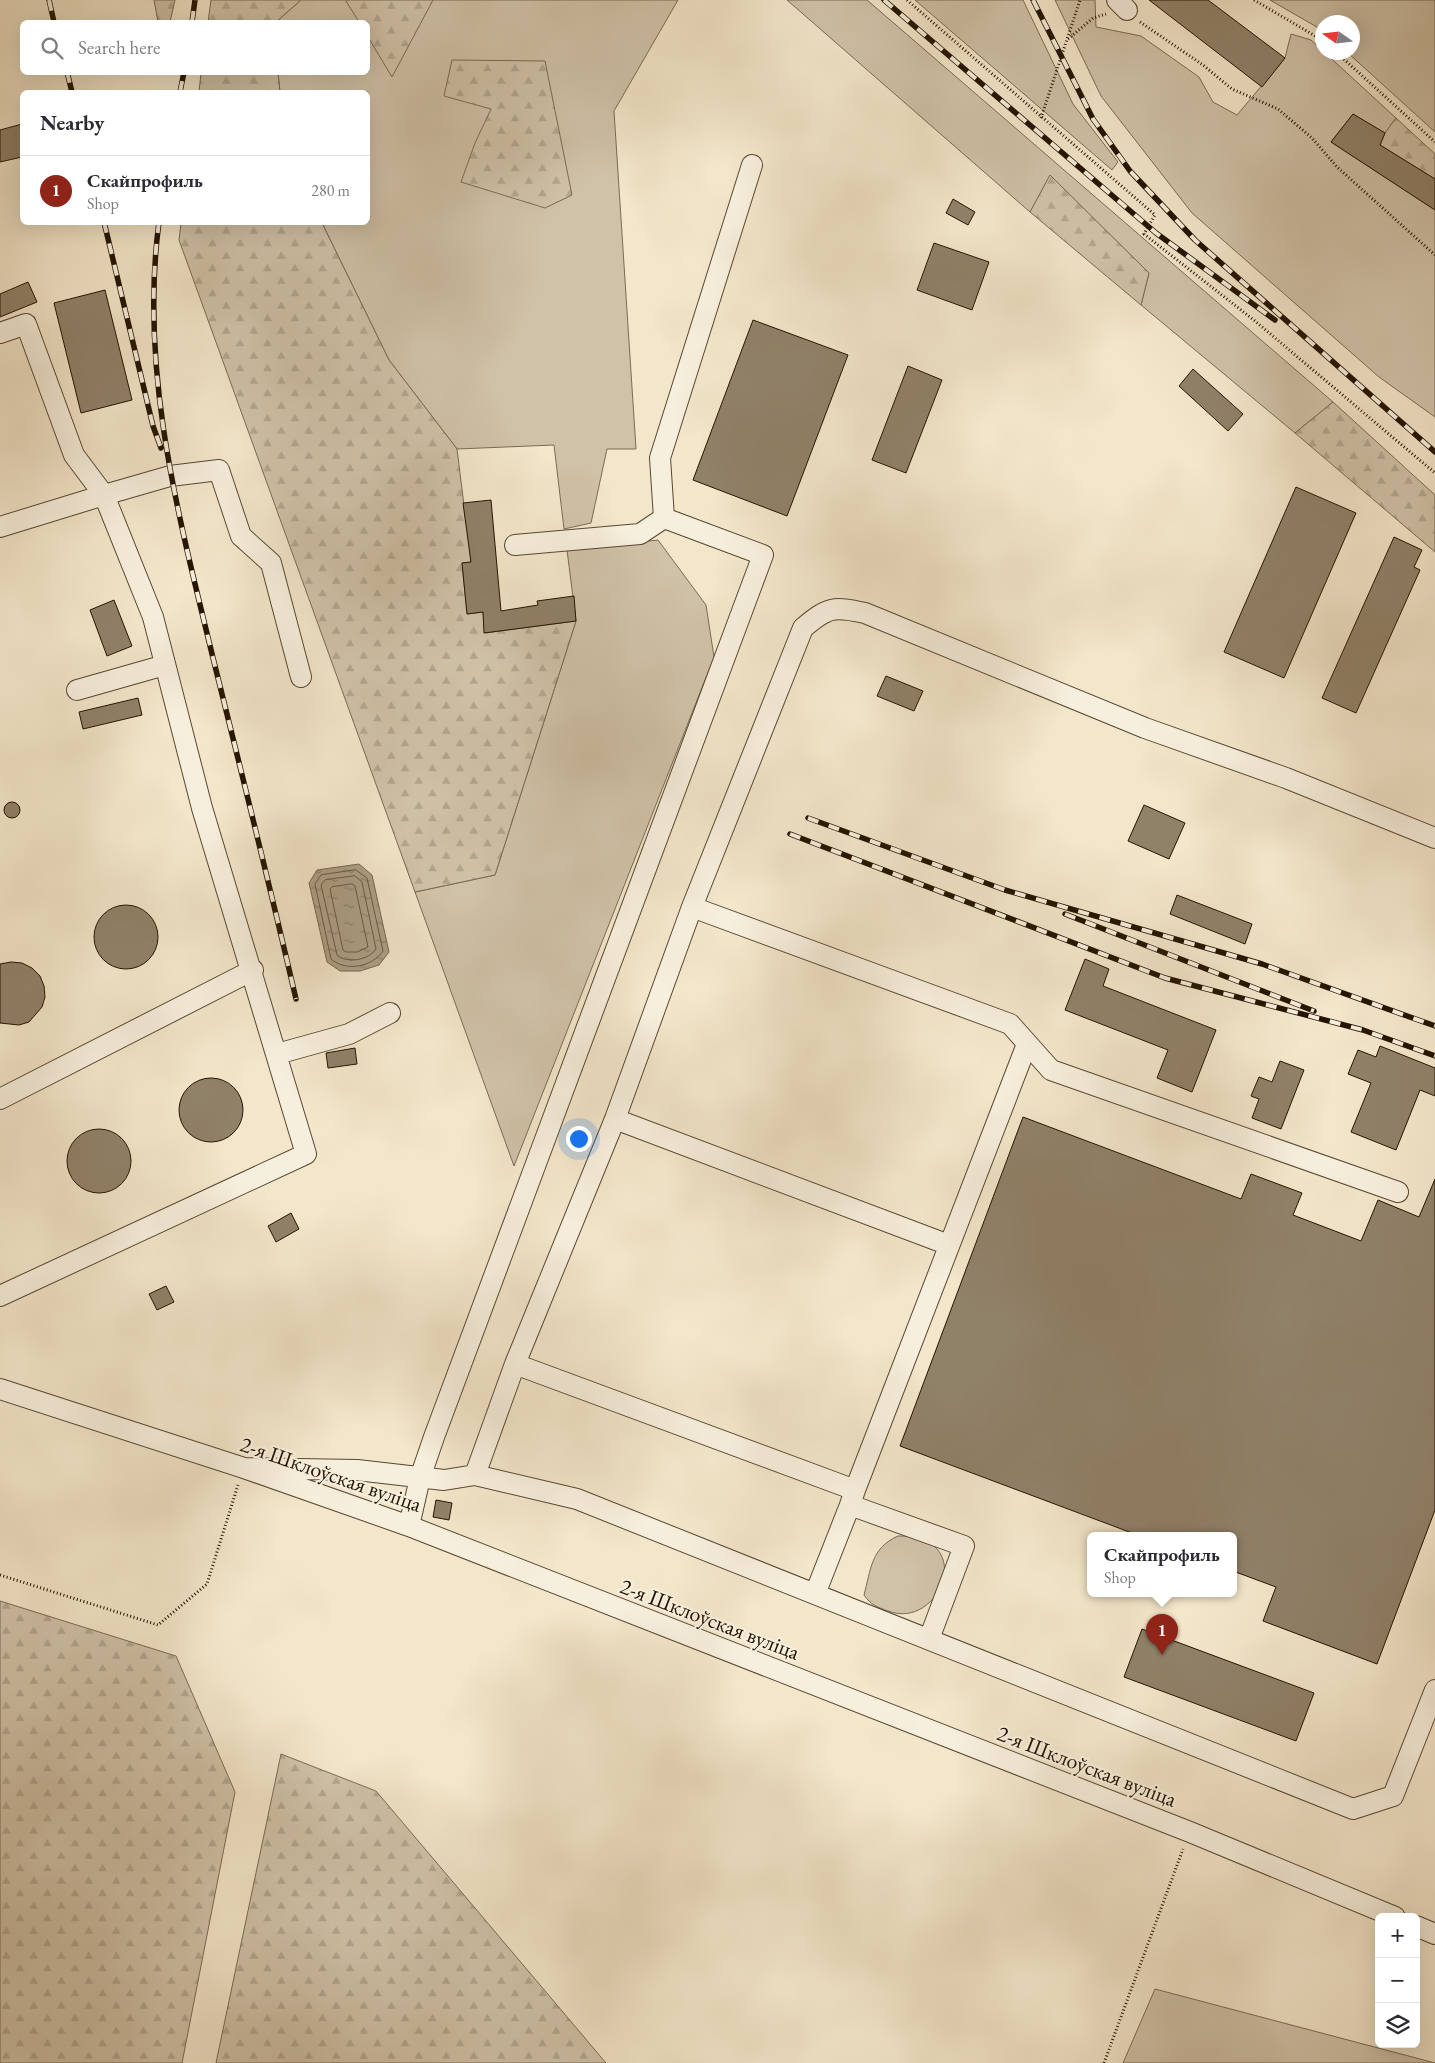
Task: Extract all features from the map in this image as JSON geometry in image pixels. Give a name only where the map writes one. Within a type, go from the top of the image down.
[{"type":"street","points":[[664,518],[660,458],[752,165]]},
{"type":"street","points":[[0,333],[26,324],[74,455],[104,496],[153,617],[202,808],[253,970],[306,1154],[0,1296]]},
{"type":"street","points":[[0,527],[170,476],[219,470],[241,536],[270,563],[301,677]]},
{"type":"street","points":[[515,545],[640,534],[664,518]]},
{"type":"street","points":[[409,1526],[420,1478],[434,1437],[763,555],[664,518]]},
{"type":"street","points":[[475,1475],[515,1364],[615,1119],[692,907],[803,628],[823,611],[843,608],[865,613],[1145,728],[1286,778],[1435,838]]},
{"type":"street","points":[[77,690],[165,665]]},
{"type":"street","points":[[692,907],[1010,1024],[1051,1070],[1398,1192]]},
{"type":"street","points":[[0,1099],[253,970]]},
{"type":"street","points":[[277,1054],[349,1034],[390,1013]]},
{"type":"street","points":[[815,1594],[1027,1044]]},
{"type":"street","points":[[615,1119],[950,1246]]},
{"type":"street","points":[[515,1364],[852,1498],[964,1546],[929,1640]]},
{"type":"street","name":"2-я Шклоўская вуліца","points":[[0,1389],[244,1468],[409,1526],[1190,1832],[1384,1913]]},
{"type":"street","points":[[244,1468],[357,1470],[444,1480],[475,1475],[577,1499],[1353,1809],[1392,1796],[1435,1690]]},
{"type":"street","points":[[1420,1928],[1435,1934]]},
{"type":"path","points":[[907,0],[1155,215],[1144,234],[1255,321],[1435,473]]},
{"type":"path","points":[[1041,118],[1080,0]]},
{"type":"path","points":[[1254,0],[1315,36]]},
{"type":"path","points":[[1068,40],[1093,18],[1122,5],[1151,31],[1203,66],[1232,89],[1278,109],[1312,138],[1337,167],[1435,255]]},
{"type":"path","points":[[1345,60],[1435,142]]},
{"type":"path","points":[[0,1575],[158,1625],[207,1584],[244,1468]]},
{"type":"path","points":[[1104,2063],[1190,1832]]},
{"type":"green space","points":[[154,0],[175,0],[170,20],[158,20]]},
{"type":"green space","points":[[211,0],[301,0],[278,20],[208,20]]},
{"type":"green space","points":[[301,0],[678,0],[614,111],[636,449],[607,449],[591,523],[564,529],[554,445],[457,449],[389,360],[323,225],[370,225],[370,90],[280,90],[278,75],[370,75],[370,20],[278,20]]},
{"type":"green space","points":[[433,0],[392,77],[370,40],[370,20],[358,20],[346,1]]},
{"type":"green space","points":[[787,0],[867,0],[1333,402],[1295,433],[1141,305],[1149,273],[1050,176],[1030,212]]},
{"type":"green space","points":[[915,0],[1023,0],[1073,104],[1118,162],[1112,170]]},
{"type":"green space","points":[[1055,0],[1095,0],[1096,27],[1141,36],[1199,77],[1213,102],[1237,115],[1285,58],[1291,34],[1311,40],[1315,44],[1315,60],[1333,60],[1396,118],[1385,133],[1353,114],[1331,142],[1435,210],[1435,417],[1379,377],[1192,213],[1101,96]]},
{"type":"green space","points":[[1270,0],[1435,0],[1435,132],[1356,60],[1360,60],[1360,15],[1315,15],[1315,26]]},
{"type":"green space","points":[[452,60],[545,61],[572,195],[545,208],[461,182],[475,143],[491,109],[444,96]]},
{"type":"green space","points":[[201,75],[278,75],[280,90],[199,90]]},
{"type":"green space","points":[[1396,118],[1435,154],[1435,179],[1380,145],[1385,133]]},
{"type":"green space","points":[[1050,175],[1149,273],[1141,305],[1030,212]]},
{"type":"green space","points":[[181,225],[323,225],[389,360],[457,449],[471,562],[462,563],[467,614],[483,612],[485,633],[576,621],[495,875],[415,892],[179,240]]},
{"type":"green space","points":[[1333,402],[1435,495],[1435,552],[1295,433]]},
{"type":"green space","points":[[658,540],[706,605],[714,657],[514,1166],[415,892],[495,875],[576,621],[567,550]]},
{"type":"green space","points":[[898,1536],[923,1540],[938,1550],[944,1565],[943,1581],[935,1596],[923,1608],[907,1613],[888,1611],[872,1603],[864,1595],[873,1560],[877,1553],[889,1541]]},
{"type":"green space","points":[[0,1601],[176,1656],[235,1792],[182,2063],[0,2063]]},
{"type":"green space","points":[[281,1754],[376,1791],[606,2063],[216,2063]]},
{"type":"green space","points":[[1155,1989],[1435,2063],[1123,2063]]},
{"type":"water","points":[[359,864],[372,875],[389,952],[379,965],[360,971],[340,971],[327,962],[309,883],[317,870]]},
{"type":"building","points":[[1149,0],[1208,0],[1285,58],[1262,87]]},
{"type":"building","points":[[1353,114],[1385,133],[1380,145],[1435,179],[1435,210],[1331,142]]},
{"type":"building","points":[[20,125],[20,157],[0,162],[0,130]]},
{"type":"building","points":[[953,199],[975,212],[968,225],[946,213]]},
{"type":"building","points":[[934,243],[989,262],[972,310],[917,290]]},
{"type":"building","points":[[28,282],[37,302],[0,317],[0,294]]},
{"type":"building","points":[[105,290],[132,400],[81,413],[54,303]]},
{"type":"building","points":[[753,320],[848,355],[787,516],[693,480]]},
{"type":"building","points":[[908,366],[942,380],[906,473],[872,460]]},
{"type":"building","points":[[1193,369],[1243,414],[1228,431],[1179,386]]},
{"type":"building","points":[[1296,487],[1356,513],[1284,678],[1224,652]]},
{"type":"building","points":[[491,500],[501,611],[538,605],[537,601],[574,596],[576,621],[484,633],[483,612],[467,614],[462,563],[471,562],[463,503]]},
{"type":"building","points":[[1394,537],[1422,550],[1414,567],[1420,570],[1356,713],[1322,698]]},
{"type":"building","points":[[114,600],[132,646],[107,656],[90,610]]},
{"type":"building","points":[[886,676],[923,691],[914,711],[877,696]]},
{"type":"building","points":[[138,698],[142,715],[83,729],[79,712]]},
{"type":"building","points":[[12,802],[20,810],[12,818],[4,810]]},
{"type":"building","points":[[1144,805],[1185,823],[1169,859],[1128,841]]},
{"type":"building","points":[[1177,895],[1252,924],[1245,944],[1170,914]]},
{"type":"building","points":[[126,905],[144,911],[152,919],[158,937],[152,955],[144,963],[126,969],[108,963],[100,955],[94,937],[100,919],[108,911]]},
{"type":"building","points":[[1085,959],[1109,969],[1103,986],[1216,1030],[1192,1092],[1157,1078],[1168,1050],[1065,1010]]},
{"type":"building","points":[[22,963],[32,968],[40,976],[44,986],[45,997],[42,1007],[29,1022],[19,1025],[0,1023],[0,964]]},
{"type":"building","points":[[1380,1046],[1435,1068],[1435,1096],[1420,1090],[1396,1150],[1351,1132],[1371,1083],[1348,1074],[1358,1050],[1376,1057]]},
{"type":"building","points":[[355,1048],[357,1064],[328,1068],[326,1053]]},
{"type":"building","points":[[1280,1061],[1304,1070],[1281,1129],[1252,1118],[1259,1099],[1251,1096],[1259,1077],[1272,1082]]},
{"type":"building","points":[[211,1078],[229,1084],[237,1092],[243,1110],[237,1128],[229,1136],[211,1142],[193,1136],[185,1128],[179,1110],[185,1092],[193,1084]]},
{"type":"building","points":[[1023,1117],[1241,1199],[1251,1174],[1302,1193],[1293,1215],[1361,1241],[1378,1200],[1419,1217],[1435,1179],[1435,1510],[1377,1664],[1263,1621],[1276,1587],[1237,1572],[1237,1532],[1129,1532],[900,1446]]},
{"type":"building","points":[[99,1129],[117,1135],[125,1143],[131,1161],[125,1179],[117,1187],[99,1193],[81,1187],[73,1179],[67,1161],[73,1143],[81,1135]]},
{"type":"building","points":[[291,1213],[299,1229],[276,1242],[268,1226]]},
{"type":"building","points":[[166,1286],[174,1302],[157,1310],[149,1294]]},
{"type":"building","points":[[436,1500],[452,1503],[449,1520],[433,1517]]},
{"type":"building","points":[[1142,1629],[1314,1693],[1296,1741],[1124,1677]]},
{"type":"railway","points":[[49,0],[54,20]]},
{"type":"railway","points":[[192,20],[195,0]]},
{"type":"railway","points":[[884,0],[1156,233],[1275,320]]},
{"type":"railway","points":[[1033,0],[1093,119],[1130,171],[1195,240],[1435,452]]},
{"type":"railway","points":[[68,75],[72,90]]},
{"type":"railway","points":[[180,90],[183,75]]},
{"type":"railway","points":[[105,225],[153,426],[161,448]]},
{"type":"railway","points":[[159,225],[154,278],[154,334],[158,389],[166,444],[188,554],[296,999]]},
{"type":"railway","points":[[808,818],[1005,890],[1262,964],[1435,1026]]},
{"type":"railway","points":[[790,834],[1165,978],[1363,1030],[1435,1056]]},
{"type":"railway","points":[[1065,914],[1314,1011]]},
{"type":"place","name":"Скайпрофиль","points":[[1162,1655]]}]
